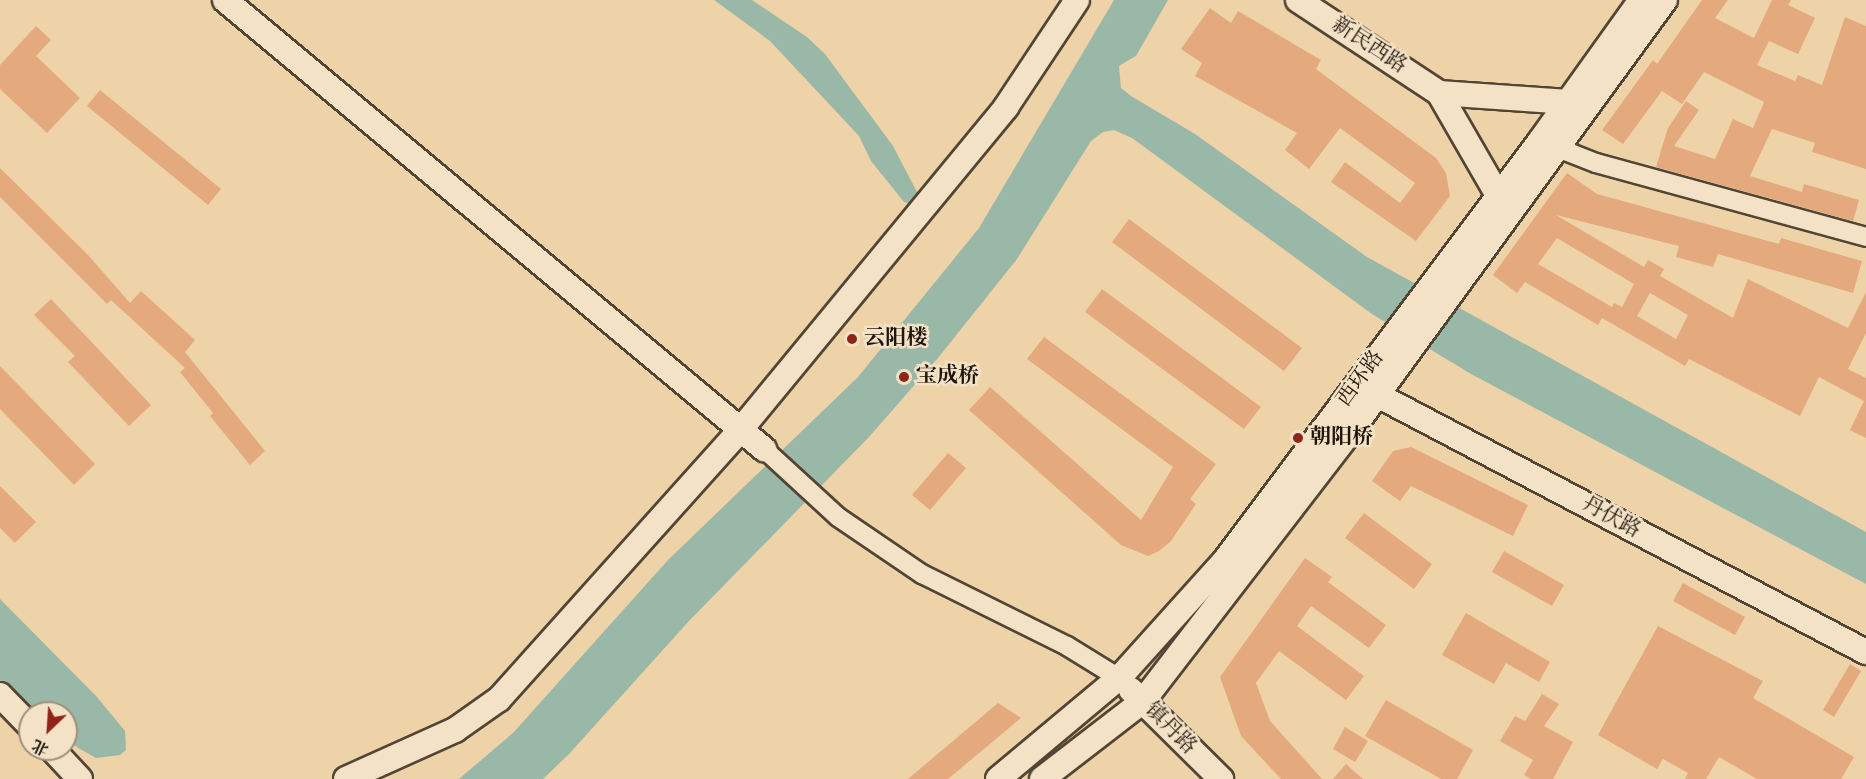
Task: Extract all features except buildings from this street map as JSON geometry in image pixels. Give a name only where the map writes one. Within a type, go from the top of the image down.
[{"type":"street","points":[[225,0],[741,429],[838,517],[922,574],[1067,646],[1119,678]]},
{"type":"street","points":[[346,779],[455,730],[499,699],[741,429],[1006,107],[1077,0]]},
{"type":"street","name":"新民西路","points":[[1298,0],[1439,93],[1499,197]]},
{"type":"street","name":"西环路","points":[[1454,271],[1499,197],[1548,144],[1569,102],[1641,0]]},
{"type":"street","name":"西环路","points":[[1042,779],[1143,701],[1366,389],[1548,144],[1665,0]]},
{"type":"street","name":"新民西路","points":[[1439,93],[1569,102]]},
{"type":"street","points":[[1548,144],[1596,163],[1866,237]]},
{"type":"street","name":"西环路","points":[[998,779],[1119,678],[1226,559],[1366,389]]},
{"type":"street","name":"丹伏路","points":[[1366,389],[1866,652]]},
{"type":"street","name":"镇丹路","points":[[1119,678],[1221,779]]},
{"type":"street","points":[[0,695],[18,714]]},
{"type":"street","points":[[63,761],[80,779]]},
{"type":"shaded area","points":[[714,0],[752,0],[807,37],[825,54],[893,146],[918,194],[911,204],[904,202],[871,161],[859,136],[770,41]]},
{"type":"shaded area","points":[[1114,0],[1168,0],[1136,56],[1119,66],[1121,88],[1131,96],[1195,134],[1367,257],[1866,532],[1866,584],[1471,374],[1372,314],[1132,138],[1114,130],[1103,132],[1091,141],[1017,259],[938,358],[869,437],[689,621],[569,754],[543,779],[459,779],[513,733],[668,560],[858,377],[979,228]]},
{"type":"shaded area","points":[[0,599],[97,697],[125,731],[126,750],[120,755],[96,758],[78,748],[78,701],[19,701],[0,680]]},
{"type":"place","name":"云阳楼","points":[[852,339]]},
{"type":"place","name":"宝成桥","points":[[904,377]]},
{"type":"place","name":"朝阳桥","points":[[1298,438]]}]
